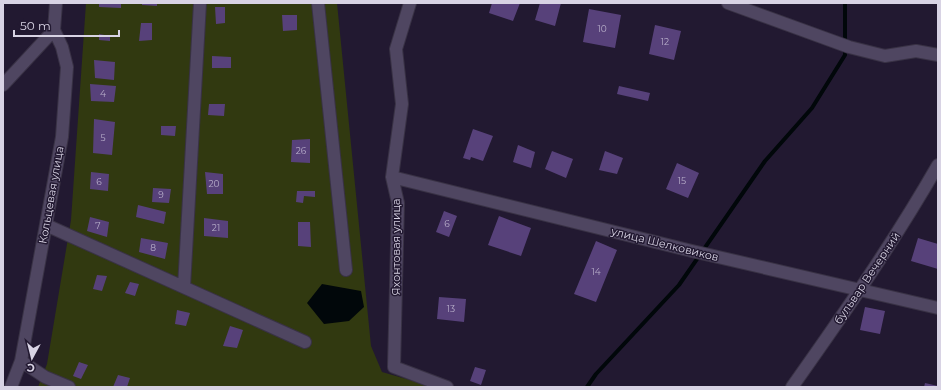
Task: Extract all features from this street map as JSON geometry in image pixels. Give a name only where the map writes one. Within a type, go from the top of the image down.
[{"type":"street","name":"Кольцевая улица","points":[[11,387],[21,361],[62,137],[67,67],[62,47],[54,30],[56,3]]},
{"type":"street","points":[[184,287],[200,3]]},
{"type":"street","points":[[318,3],[346,270]]},
{"type":"street","name":"Яхонтовая улица","points":[[410,3],[396,49],[402,104],[392,177],[398,203],[394,367],[447,387]]},
{"type":"street","points":[[728,3],[850,47],[886,56],[916,52],[938,55]]},
{"type":"street","points":[[3,85],[54,30]]},
{"type":"street","name":"бульвар Вечерний","points":[[792,387],[861,290],[918,201],[938,165]]},
{"type":"street","name":"улица Шелковиков","points":[[392,177],[692,251],[938,308]]},
{"type":"street","points":[[46,225],[305,342]]},
{"type":"street","points":[[21,361],[45,377],[69,387]]},
{"type":"green space","points":[[86,3],[337,3],[371,346],[382,372],[434,387],[38,387],[47,364],[71,220]]},
{"type":"shaded area","points":[[322,284],[361,291],[364,307],[349,321],[324,324],[307,303]]},
{"type":"building","points":[[99,3],[121,3],[121,8],[99,7]]},
{"type":"building","points":[[142,3],[157,3],[157,6],[142,5]]},
{"type":"building","points":[[492,3],[520,3],[513,21],[489,13]]},
{"type":"building","points":[[540,3],[561,3],[555,26],[535,20]]},
{"type":"building","points":[[215,7],[225,7],[225,23],[216,24]]},
{"type":"building","points":[[589,9],[621,15],[615,48],[583,42]]},
{"type":"building","points":[[282,15],[297,15],[297,30],[283,31]]},
{"type":"building","points":[[141,23],[152,23],[152,40],[139,41]]},
{"type":"building","points":[[655,25],[681,31],[674,60],[649,54]]},
{"type":"building","points":[[99,34],[110,36],[110,41],[99,40]]},
{"type":"building","points":[[212,56],[231,57],[231,68],[212,68]]},
{"type":"building","points":[[94,60],[115,62],[114,80],[95,78]]},
{"type":"building","points":[[90,84],[116,86],[114,102],[91,101]]},
{"type":"building","points":[[619,86],[650,93],[648,101],[617,94]]},
{"type":"building","points":[[209,104],[225,104],[224,116],[208,115]]},
{"type":"building","points":[[94,119],[115,122],[112,155],[93,153]]},
{"type":"building","points":[[161,126],[176,126],[175,136],[161,135]]},
{"type":"building","points":[[473,129],[493,136],[483,161],[471,157],[470,160],[463,158]]},
{"type":"building","points":[[310,139],[310,163],[291,162],[292,140]]},
{"type":"building","points":[[518,145],[535,152],[531,168],[513,162]]},
{"type":"building","points":[[552,151],[573,159],[566,178],[545,169]]},
{"type":"building","points":[[605,151],[623,158],[617,174],[599,170]]},
{"type":"building","points":[[677,163],[699,173],[688,198],[666,189]]},
{"type":"building","points":[[91,172],[109,174],[108,191],[90,189]]},
{"type":"building","points":[[205,172],[223,174],[223,194],[207,194]]},
{"type":"building","points":[[153,188],[171,189],[169,203],[152,202]]},
{"type":"building","points":[[297,191],[315,191],[315,197],[304,196],[303,203],[296,202]]},
{"type":"building","points":[[138,205],[166,212],[164,224],[136,217]]},
{"type":"building","points":[[444,211],[457,216],[449,237],[436,232]]},
{"type":"building","points":[[499,216],[531,228],[521,256],[488,245]]},
{"type":"building","points":[[90,217],[109,222],[107,237],[87,231]]},
{"type":"building","points":[[204,218],[228,221],[228,238],[204,236]]},
{"type":"building","points":[[298,222],[310,222],[311,247],[298,246]]},
{"type":"building","points":[[141,238],[168,243],[165,259],[139,252]]},
{"type":"building","points":[[918,238],[938,244],[938,269],[911,261]]},
{"type":"building","points":[[596,241],[617,250],[596,302],[574,294]]},
{"type":"building","points":[[97,275],[107,276],[102,291],[93,289]]},
{"type":"building","points":[[130,282],[139,284],[135,296],[125,293]]},
{"type":"building","points":[[439,297],[466,299],[464,322],[437,319]]},
{"type":"building","points":[[865,307],[885,311],[880,334],[860,330]]},
{"type":"building","points":[[177,310],[190,313],[186,326],[175,324]]},
{"type":"building","points":[[230,326],[243,330],[237,348],[223,346]]},
{"type":"building","points":[[79,362],[88,365],[81,379],[73,376]]},
{"type":"building","points":[[475,367],[486,370],[481,385],[470,381]]},
{"type":"building","points":[[118,375],[130,378],[127,387],[113,387]]},
{"type":"building","points":[[925,383],[938,386],[938,387],[924,387]]},
{"type":"waterway","points":[[587,387],[596,374],[679,285],[765,161],[812,108],[845,55],[845,3]]}]
